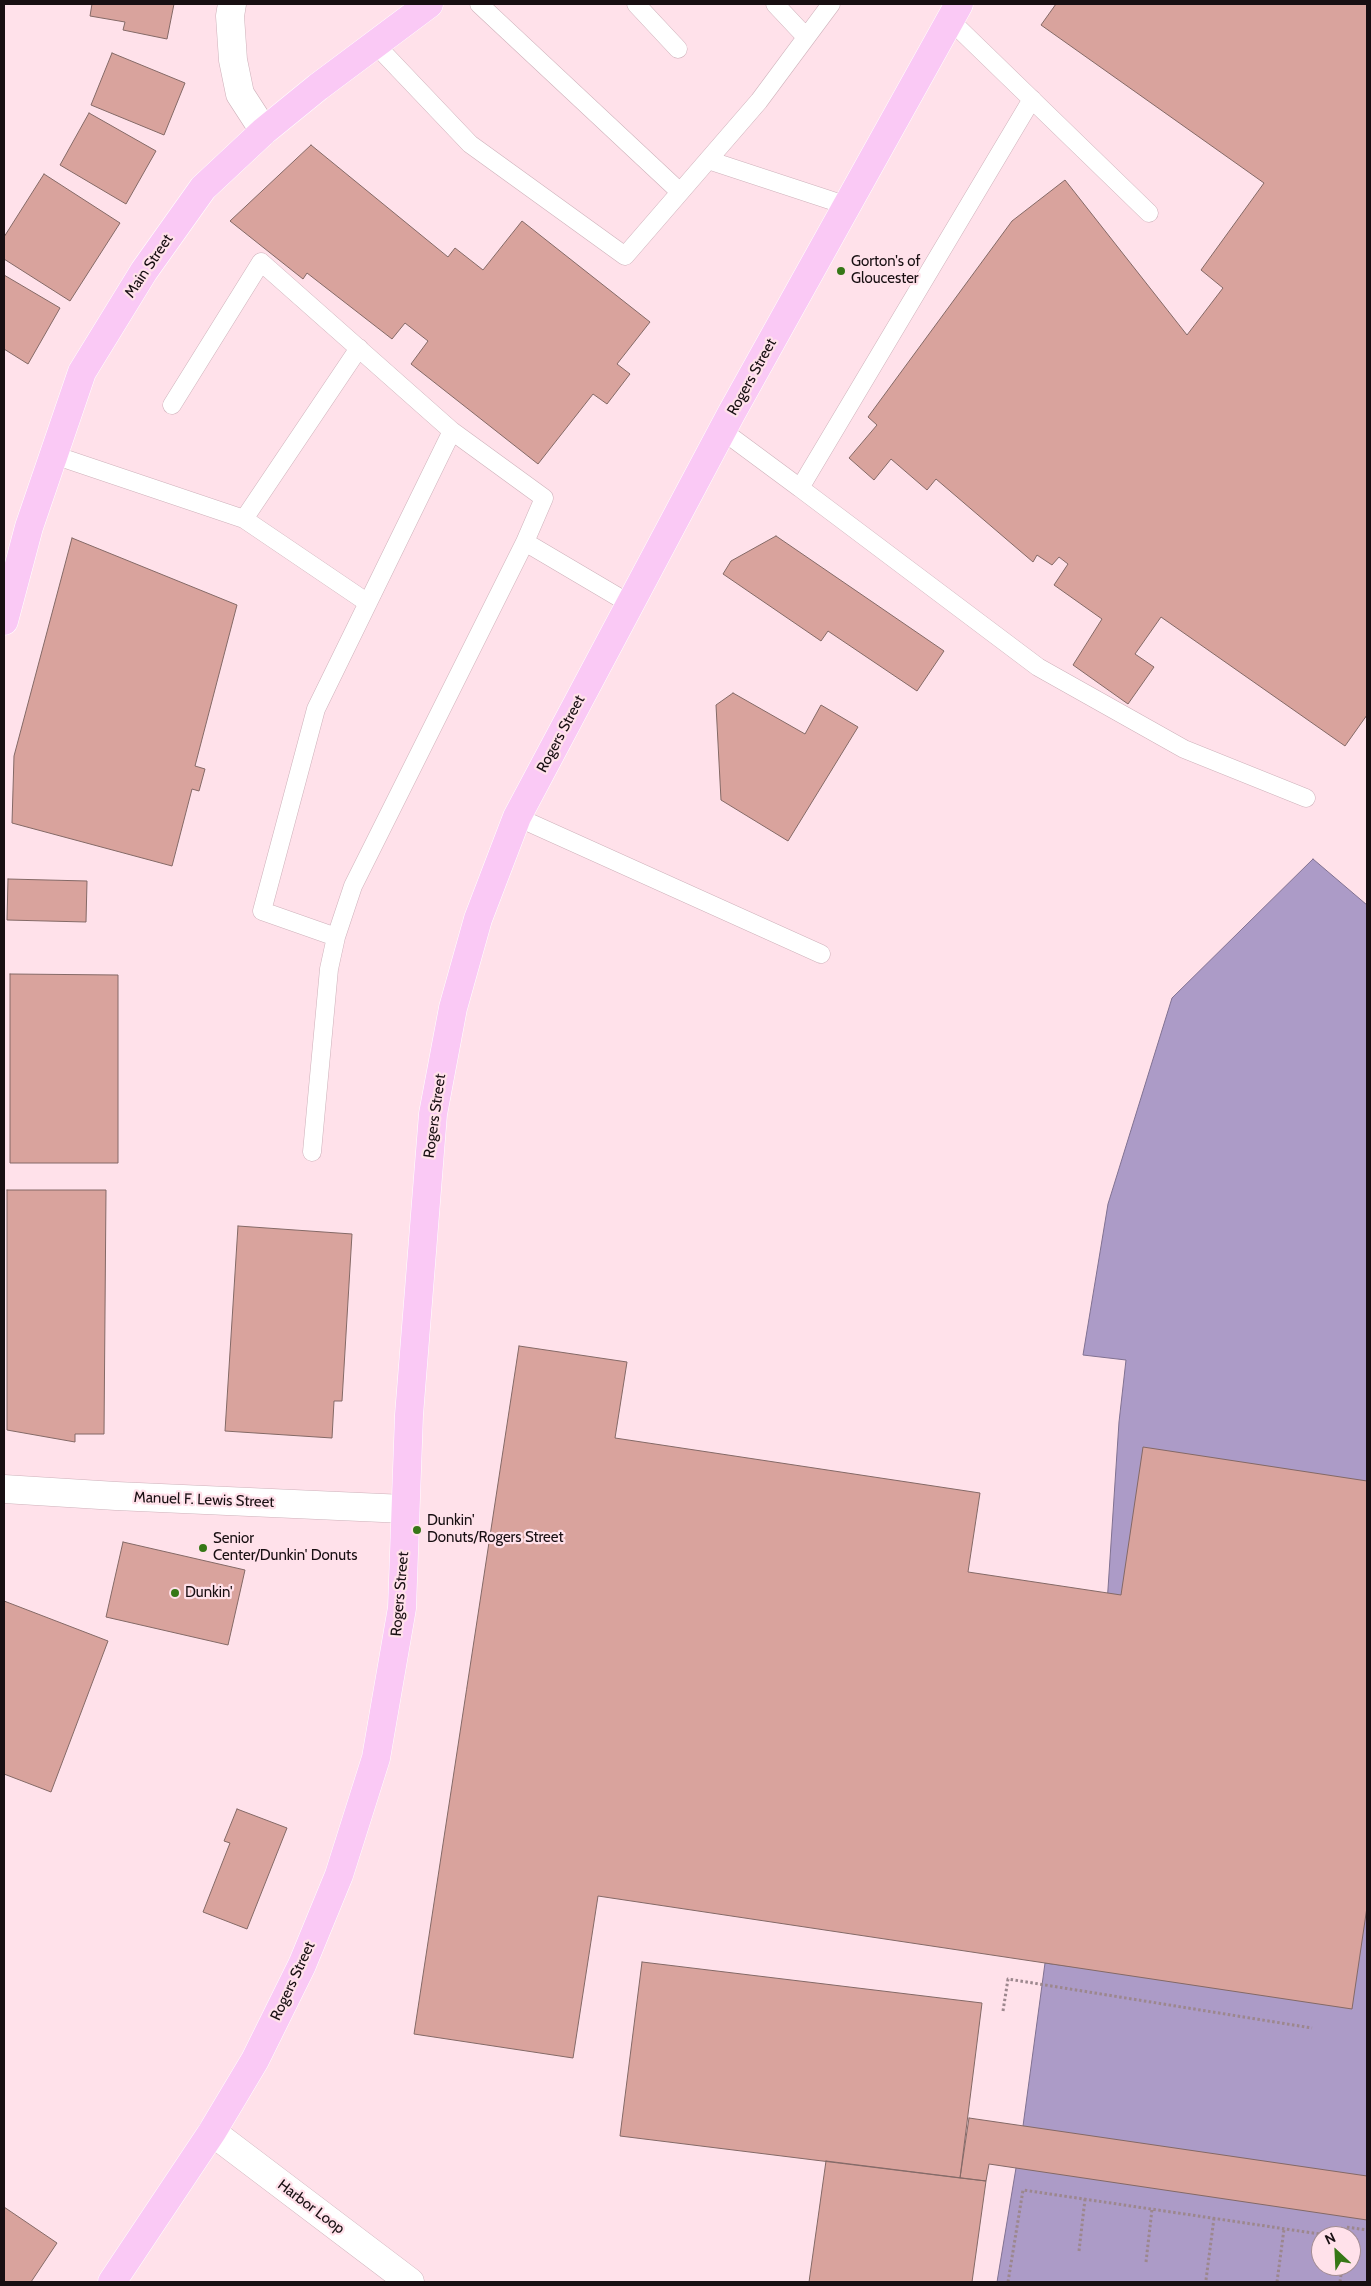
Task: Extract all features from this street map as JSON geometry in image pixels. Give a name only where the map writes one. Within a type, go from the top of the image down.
[{"type":"main road","name":"Main Street","points":[[4,621],[29,527],[82,372],[144,271],[203,188],[264,131],[429,4]]},
{"type":"main road","name":"Rogers Street","points":[[112,2282],[212,2132],[255,2060],[302,1965],[339,1875],[376,1758],[402,1608],[409,1414],[433,1114],[453,1008],[476,928],[516,817],[723,431],[848,206],[953,9]]},
{"type":"street","points":[[232,4],[230,16],[233,60],[240,94],[264,131]]},
{"type":"street","name":"Manuel F. Lewis Street","points":[[4,1489],[405,1509]]},
{"type":"street","name":"Harbor Loop","points":[[212,2132],[410,2282]]},
{"type":"lane","points":[[479,4],[680,192]]},
{"type":"lane","points":[[636,4],[678,49]]},
{"type":"lane","points":[[775,4],[806,37]]},
{"type":"lane","points":[[375,44],[470,144],[625,256],[759,101],[831,4]]},
{"type":"lane","points":[[953,9],[1032,99],[1149,213]]},
{"type":"lane","points":[[800,488],[1032,99]]},
{"type":"lane","points":[[708,160],[848,206]]},
{"type":"lane","points":[[172,405],[261,262],[452,431],[544,498],[525,542],[353,886],[336,937],[329,968],[312,1152]]},
{"type":"lane","points":[[244,520],[359,348]]},
{"type":"lane","points":[[336,937],[262,911],[316,709],[452,431]]},
{"type":"lane","points":[[723,431],[1038,668],[1184,750],[1306,798]]},
{"type":"lane","points":[[54,455],[244,520],[368,602]]},
{"type":"lane","points":[[525,542],[630,604]]},
{"type":"lane","points":[[516,817],[821,954]]},
{"type":"path","points":[[1003,2010],[1008,1979],[1080,1989],[1312,2028]]},
{"type":"path","points":[[1008,2282],[1023,2190],[1311,2233]]},
{"type":"path","points":[[1079,2251],[1085,2199]]},
{"type":"path","points":[[1146,2262],[1152,2209]]},
{"type":"path","points":[[1206,2280],[1214,2218]]},
{"type":"path","points":[[1277,2282],[1284,2229]]},
{"type":"shaded area","points":[[1313,859],[1367,905],[1367,2282],[997,2282],[1023,2126],[1045,1963],[1083,1968],[1119,1422],[1126,1360],[1083,1355],[1108,1204],[1172,998]]},
{"type":"building","points":[[92,4],[174,4],[167,39],[123,30],[125,22],[90,16]]},
{"type":"building","points":[[1056,4],[1367,4],[1367,715],[1345,746],[1161,617],[1135,654],[1154,667],[1128,704],[1073,665],[1102,619],[1054,585],[1068,564],[1059,557],[1052,565],[1037,555],[1033,562],[936,479],[927,490],[891,459],[874,480],[849,458],[877,425],[868,417],[1012,221],[1065,180],[1187,335],[1223,288],[1201,270],[1264,183],[1041,25]]},
{"type":"building","points":[[112,53],[185,83],[164,135],[91,105]]},
{"type":"building","points":[[89,113],[156,151],[126,204],[60,165]]},
{"type":"building","points":[[311,145],[448,257],[455,248],[483,270],[522,221],[650,322],[617,364],[630,374],[607,404],[593,394],[538,464],[411,364],[428,341],[405,323],[392,339],[307,273],[303,279],[230,221]]},
{"type":"building","points":[[44,174],[120,223],[70,301],[4,259],[4,237]]},
{"type":"building","points":[[4,275],[60,308],[28,364],[4,349]]},
{"type":"building","points":[[776,536],[944,651],[917,691],[828,631],[821,641],[723,574],[731,561]]},
{"type":"building","points":[[72,538],[237,605],[195,766],[205,769],[199,791],[192,789],[172,866],[12,823],[14,756]]},
{"type":"building","points":[[733,693],[805,734],[821,705],[858,727],[788,841],[721,800],[716,705]]},
{"type":"building","points":[[8,879],[87,881],[86,922],[7,920]]},
{"type":"building","points":[[10,974],[118,975],[118,1163],[10,1163]]},
{"type":"building","points":[[7,1190],[106,1190],[104,1434],[75,1434],[75,1442],[7,1430]]},
{"type":"building","points":[[238,1226],[352,1234],[342,1401],[334,1401],[332,1438],[225,1431]]},
{"type":"building","points":[[519,1346],[627,1362],[615,1438],[980,1493],[968,1572],[1121,1595],[1143,1447],[1367,1481],[1367,1907],[1352,2009],[598,1896],[573,2058],[414,2034]]},
{"type":"building","name":"Dunkin'","points":[[123,1542],[245,1570],[228,1645],[106,1617]]},
{"type":"building","points":[[4,1601],[108,1641],[51,1792],[4,1774]]},
{"type":"building","points":[[237,1809],[287,1828],[247,1929],[203,1912],[230,1843],[224,1841]]},
{"type":"building","points":[[642,1962],[982,2003],[960,2178],[620,2136]]},
{"type":"building","points":[[969,2118],[1367,2176],[1367,2220],[989,2164],[986,2181],[960,2178]]},
{"type":"building","points":[[826,2161],[986,2181],[972,2282],[809,2282]]},
{"type":"building","points":[[4,2207],[57,2243],[31,2282],[4,2282]]},
{"type":"place","name":"Gorton's of Gloucester","points":[[841,271]]},
{"type":"place","name":"Dunkin' Donuts/Rogers Street","points":[[417,1530]]},
{"type":"place","name":"Senior Center/Dunkin' Donuts","points":[[203,1548]]},
{"type":"place","name":"Dunkin'","points":[[175,1593]]}]
